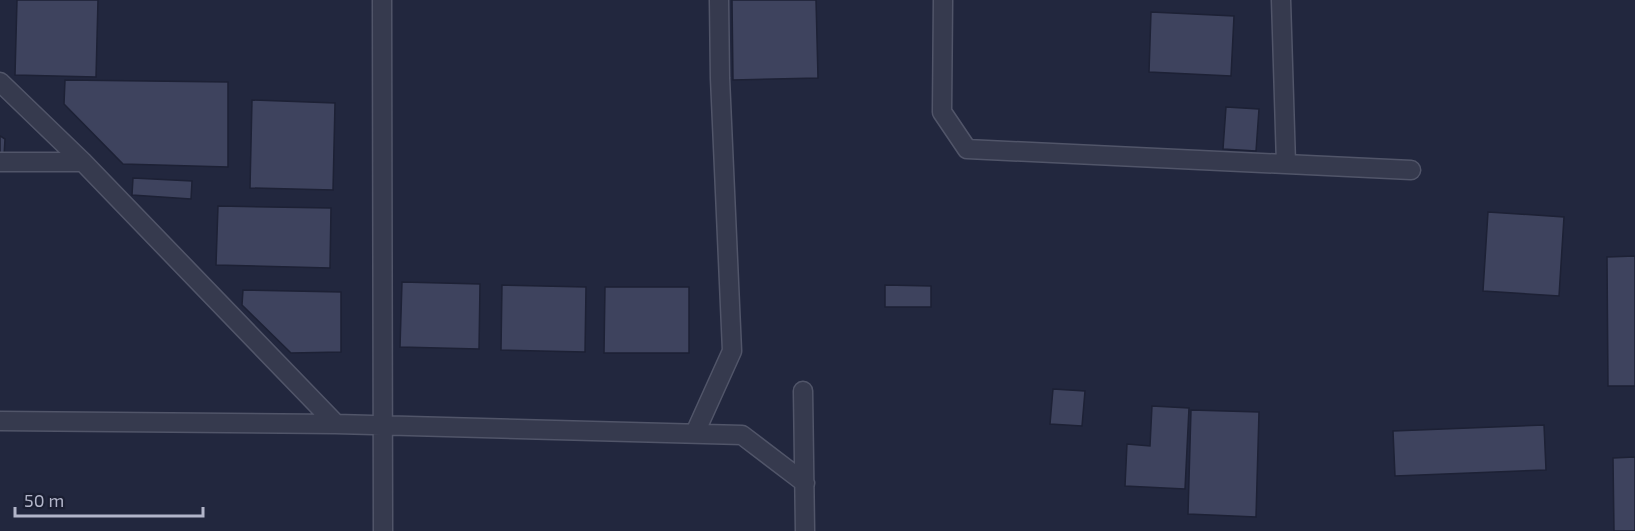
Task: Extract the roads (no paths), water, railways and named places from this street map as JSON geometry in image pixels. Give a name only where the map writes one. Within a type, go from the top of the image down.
[{"type":"street","points":[[382,0],[385,425],[383,531]]},
{"type":"street","points":[[695,433],[732,351],[720,78],[719,0]]},
{"type":"street","points":[[943,0],[942,112],[968,149],[1411,170]]},
{"type":"street","points":[[1281,0],[1286,164]]},
{"type":"street","points":[[0,82],[83,162],[336,424]]},
{"type":"street","points":[[0,162],[83,162]]},
{"type":"street","points":[[803,391],[806,531]]},
{"type":"street","points":[[8,422],[336,424],[742,435],[805,483]]}]
